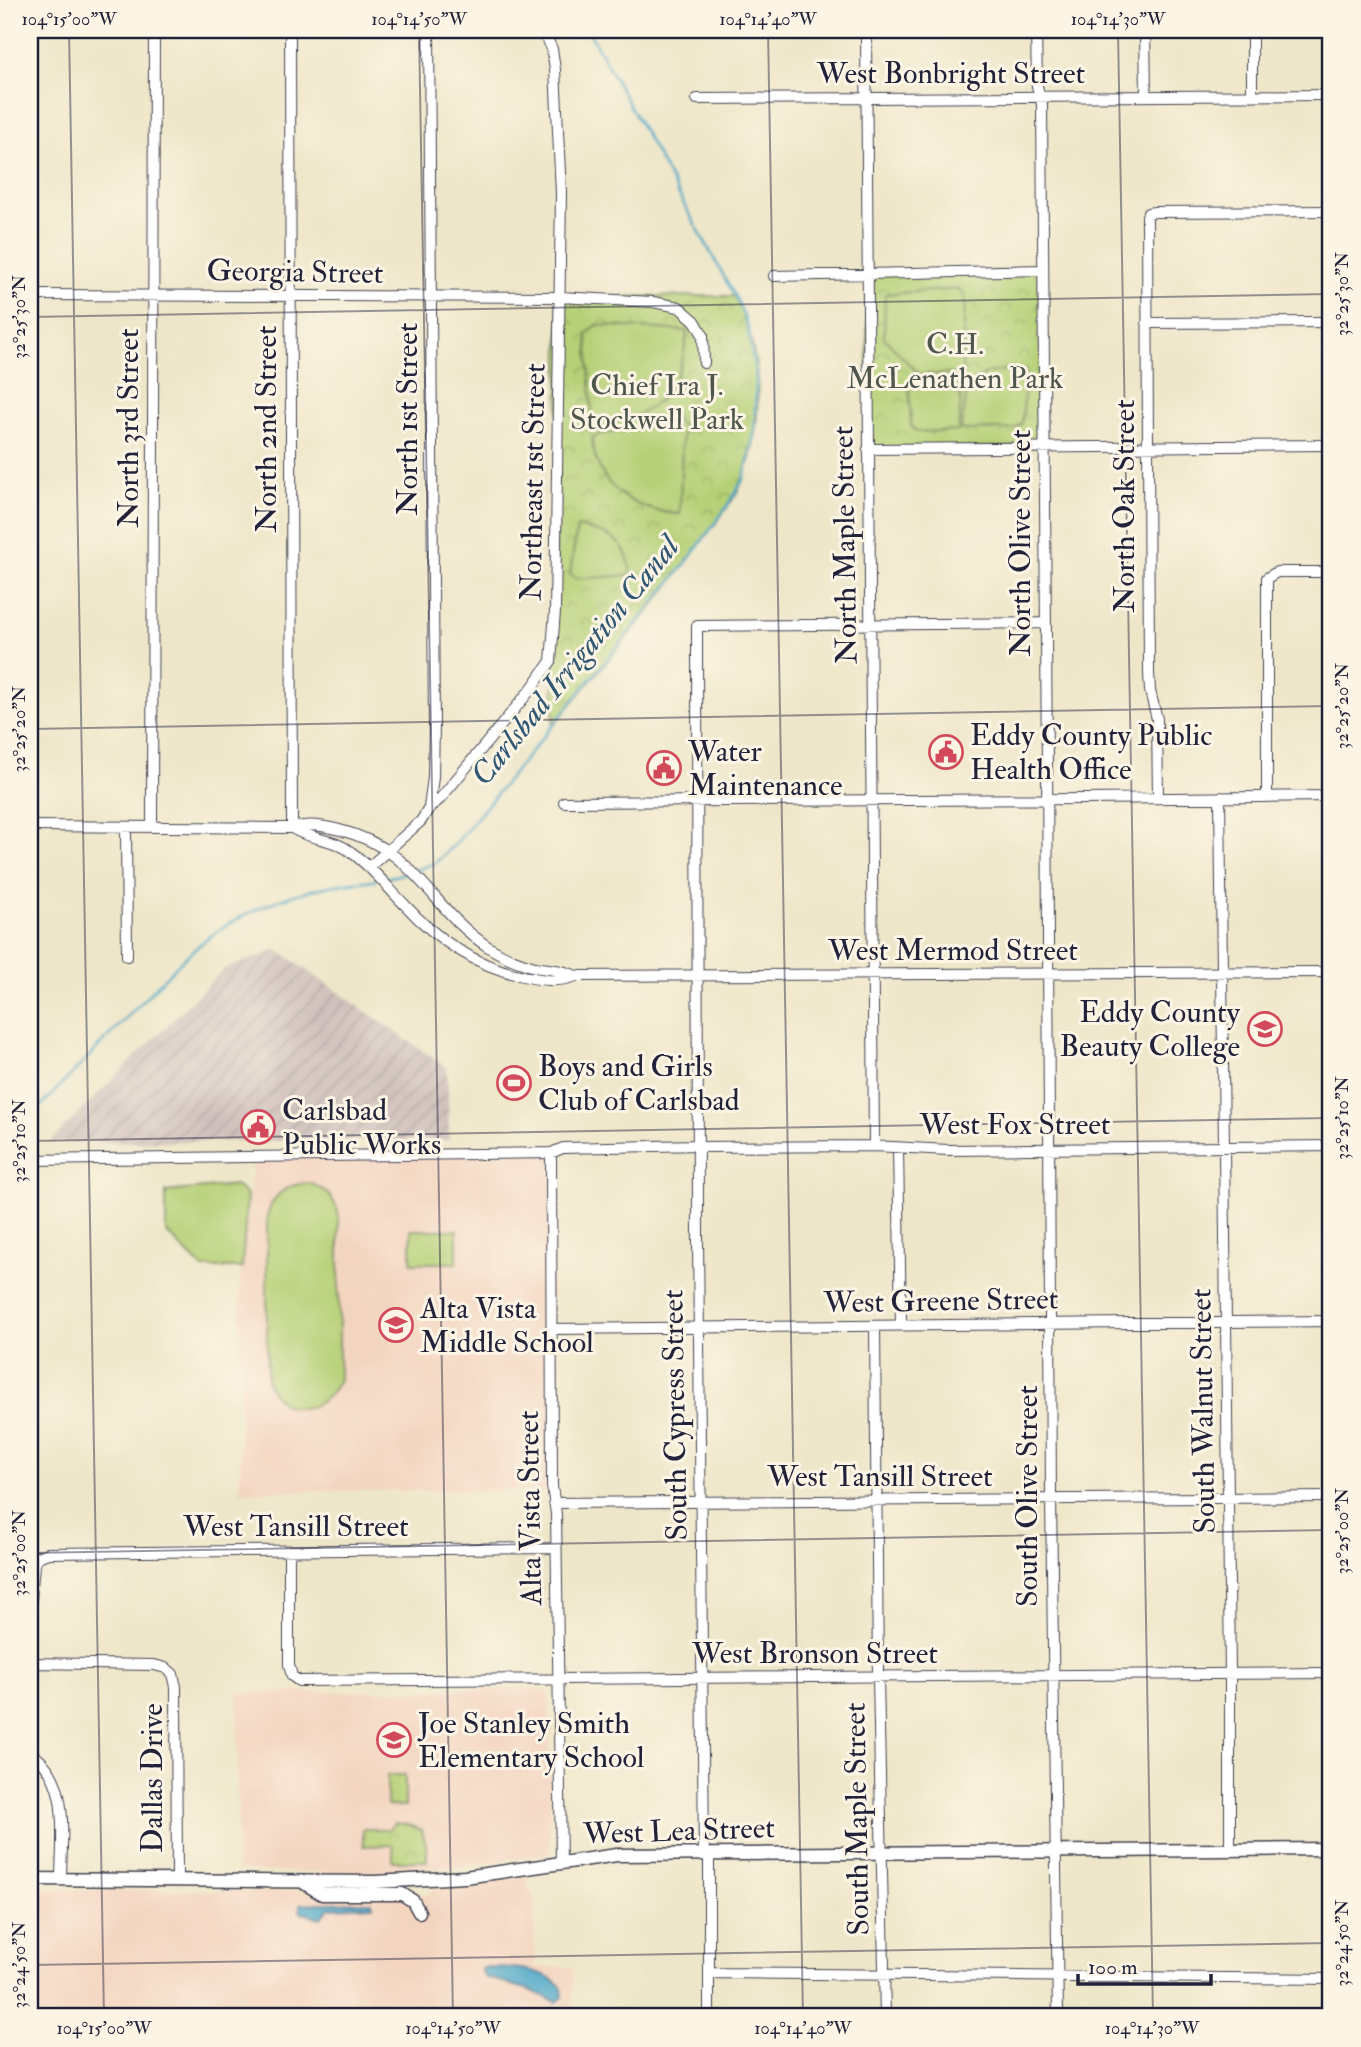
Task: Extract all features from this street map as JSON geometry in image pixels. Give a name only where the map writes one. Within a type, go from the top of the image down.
[{"type":"main road","name":"West Lea Street","points":[[30,1879],[304,1882],[427,1880],[617,1856],[1331,1849]]},
{"type":"main road","points":[[304,1882],[322,1894],[402,1894],[413,1901],[419,1912]]},
{"type":"street","name":"North 3rd Street","points":[[152,827],[154,30]]},
{"type":"street","name":"North 2nd Street","points":[[290,30],[292,828]]},
{"type":"street","name":"North 1st Street","points":[[429,30],[434,724],[433,777],[429,808]]},
{"type":"street","name":"Northeast 1st Street","points":[[369,867],[393,853],[532,688],[552,658],[560,297],[560,142],[555,68],[552,49],[543,30]]},
{"type":"street","name":"North Maple Street","points":[[866,30],[872,975]]},
{"type":"street","name":"North Olive Street","points":[[1037,30],[1037,86],[1042,104],[1049,973]]},
{"type":"street","points":[[1146,30],[1146,96]]},
{"type":"street","points":[[1252,30],[1252,96]]},
{"type":"street","name":"West Bonbright Street","points":[[697,99],[1331,94]]},
{"type":"street","name":"North Oak Street","points":[[1158,798],[1157,719],[1150,682],[1148,213],[1331,211]]},
{"type":"street","points":[[774,276],[1043,270]]},
{"type":"street","name":"Georgia Street","points":[[30,295],[560,297],[653,302],[678,307],[700,327],[704,335],[704,363]]},
{"type":"street","points":[[1147,323],[1331,322]]},
{"type":"street","points":[[868,449],[1331,445]]},
{"type":"street","points":[[1267,797],[1267,582],[1270,575],[1277,572],[1331,572]]},
{"type":"street","points":[[870,624],[1045,624]]},
{"type":"street","name":"South Cypress Street","points":[[709,2017],[696,976],[698,626],[870,624]]},
{"type":"street","points":[[564,802],[1331,796]]},
{"type":"street","name":"South Walnut Street","points":[[1220,797],[1230,1850]]},
{"type":"street","points":[[30,826],[292,828],[302,825],[334,828],[359,836],[393,853],[464,928],[492,949],[523,963],[564,970],[576,976]]},
{"type":"street","points":[[126,827],[127,956]]},
{"type":"street","points":[[292,828],[301,834],[344,846],[369,867],[426,926],[472,958],[500,970],[535,978],[564,981],[576,976]]},
{"type":"street","name":"West Mermod Street","points":[[576,976],[1331,972]]},
{"type":"street","name":"South Olive Street","points":[[1049,973],[1051,1499],[1058,2017]]},
{"type":"street","points":[[872,975],[874,1146]]},
{"type":"street","name":"West Fox Street","points":[[30,1160],[551,1153],[563,1148],[699,1146],[1051,1149],[1331,1146]]},
{"type":"street","points":[[898,1149],[901,1325]]},
{"type":"street","name":"Alta Vista Street","points":[[551,1153],[552,1486],[556,1548],[561,1862]]},
{"type":"street","name":"West Greene Street","points":[[551,1329],[1331,1321]]},
{"type":"street","name":"South Maple Street","points":[[875,1326],[885,2017]]},
{"type":"street","name":"West Tansill Street","points":[[554,1503],[1331,1497]]},
{"type":"street","name":"West Tansill Street","points":[[30,1609],[34,1565],[37,1557],[48,1553],[556,1548]]},
{"type":"street","name":"West Bronson Street","points":[[289,1551],[289,1665],[292,1676],[299,1681],[1331,1673]]},
{"type":"street","name":"Dallas Drive","points":[[30,1663],[154,1665],[166,1668],[173,1674],[177,1730],[177,1881]]},
{"type":"street","points":[[30,1753],[47,1766],[59,1788],[61,1880]]},
{"type":"street","points":[[709,1973],[1331,1979]]},
{"type":"shaded area","points":[[278,950],[447,1068],[449,1140],[50,1142],[224,969]]},
{"type":"shaded area","name":"Alta Vista Middle School","points":[[551,1153],[552,1490],[240,1491],[240,1276],[254,1157]]},
{"type":"shaded area","name":"Joe Stanley Smith Elementary School","points":[[545,1689],[549,1696],[551,1785],[547,1854],[417,1870],[343,1873],[237,1871],[238,1693]]},
{"type":"shaded area","points":[[526,1877],[534,1902],[535,1967],[573,1967],[573,2017],[30,2017],[30,1890],[294,1891],[325,1896],[427,1895],[435,1888]]},
{"type":"green space","name":"C.H. McLenathen Park","points":[[1043,270],[1044,447],[868,449],[867,275]]},
{"type":"green space","points":[[959,289],[965,296],[962,374],[919,374],[884,338],[885,294]]},
{"type":"green space","name":"Chief Ira J. Stockwell Park","points":[[734,296],[751,338],[757,385],[755,433],[751,456],[741,485],[726,510],[667,587],[553,726],[560,297]]},
{"type":"green space","points":[[597,325],[687,331],[679,370],[661,399],[632,417],[593,425],[587,334]]},
{"type":"green space","points":[[1026,369],[1022,423],[1015,429],[961,430],[968,384],[990,372]]},
{"type":"green space","points":[[909,382],[944,383],[961,396],[958,431],[917,432],[911,426]]},
{"type":"green space","points":[[675,420],[684,427],[680,514],[647,508],[620,494],[601,471],[592,438]]},
{"type":"green space","points":[[577,527],[607,535],[621,546],[626,553],[631,575],[577,579],[570,574]]},
{"type":"green space","points":[[308,1183],[329,1195],[339,1217],[339,1379],[323,1400],[302,1408],[281,1402],[267,1380],[267,1217],[276,1196],[287,1188]]},
{"type":"green space","points":[[235,1185],[247,1195],[242,1268],[202,1268],[166,1232],[166,1192]]},
{"type":"green space","points":[[411,1230],[457,1230],[457,1263],[411,1263]]},
{"type":"green space","points":[[387,1775],[405,1775],[405,1806],[387,1806]]},
{"type":"green space","points":[[395,1823],[422,1830],[427,1861],[393,1861],[393,1845],[363,1846],[363,1829],[390,1829]]},
{"type":"water","points":[[372,1902],[373,1906],[330,1908],[321,1918],[300,1912],[300,1904]]},
{"type":"water","points":[[487,1967],[527,1970],[547,1976],[562,1988],[563,1997],[557,2002],[530,1990],[484,1977],[481,1969]]},
{"type":"waterway","name":"Carlsbad Irrigation Canal","points":[[416,870],[435,863],[457,842],[686,563],[744,478],[754,435],[756,378],[748,328],[738,302],[588,30]]},
{"type":"waterway","name":"Carlsbad Irrigation Canal","points":[[386,878],[410,872]]},
{"type":"waterway","name":"Carlsbad Irrigation Canal","points":[[30,1117],[194,949],[215,933],[252,911],[292,896],[334,885],[376,880]]},
{"type":"place","name":"Eddy County Public Health Office","points":[[946,752]]},
{"type":"place","name":"Water Maintenance","points":[[664,768]]},
{"type":"place","name":"Eddy County Beauty College","points":[[1265,1029]]},
{"type":"place","name":"Boys and Girls Club of Carlsbad","points":[[514,1083]]},
{"type":"place","name":"Carlsbad Public Works","points":[[258,1127]]},
{"type":"place","name":"Alta Vista Middle School","points":[[396,1325]]},
{"type":"place","name":"Joe Stanley Smith Elementary School","points":[[394,1740]]}]
